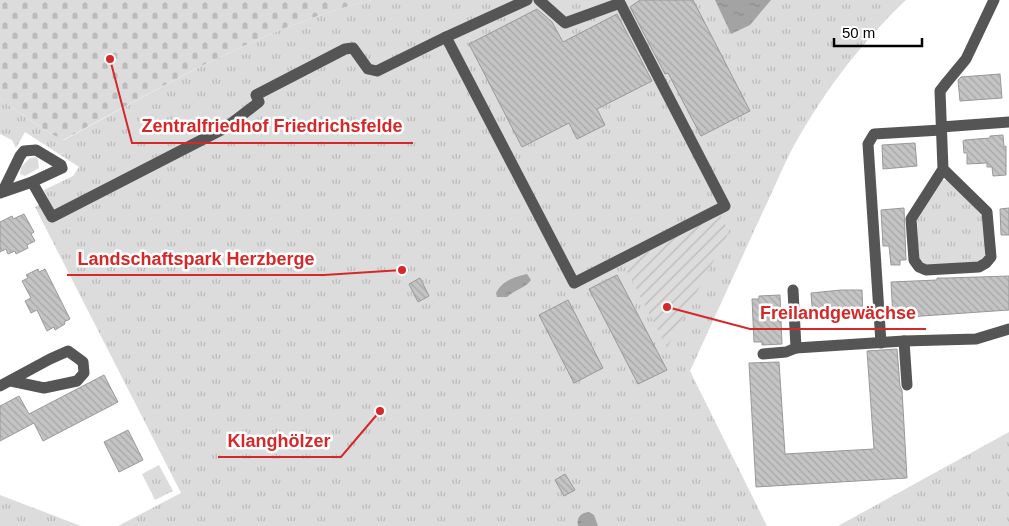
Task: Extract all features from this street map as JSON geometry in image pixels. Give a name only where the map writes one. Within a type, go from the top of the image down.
[{"type":"street","points":[[32,182],[52,217],[225,128],[259,102],[256,96],[345,49],[353,48],[368,70],[377,71],[527,0]]},
{"type":"street","points":[[446,37],[574,283],[725,206],[620,3],[565,23],[539,0]]},
{"type":"street","points":[[943,169],[987,212],[991,257],[979,267],[926,270],[919,266],[914,260],[911,219],[943,169],[940,91],[966,59],[994,0]]},
{"type":"street","points":[[881,342],[868,144],[874,134],[1009,122]]},
{"type":"street","points":[[36,150],[62,168],[32,182],[1,192],[24,151],[36,150]]},
{"type":"street","points":[[793,290],[796,348]]},
{"type":"street","points":[[763,354],[786,352],[796,348],[881,342],[976,339],[1009,329]]},
{"type":"street","points":[[904,341],[907,385]]},
{"type":"street","points":[[0,386],[68,351],[83,362],[84,374],[77,381],[44,388],[11,381]]},
{"type":"green space","points":[[0,0],[372,0],[291,26],[252,42],[213,60],[63,140],[49,133],[0,99]]},
{"type":"green space","points":[[372,0],[906,0],[855,55],[825,95],[799,137],[787,159],[690,371],[767,526],[118,526],[181,493],[35,207],[48,199],[44,190],[73,176],[79,167],[25,132],[16,148],[12,140],[0,134],[0,99],[49,133],[64,140],[214,60],[252,42],[331,12]]},
{"type":"green space","points":[[36,157],[39,168],[25,176],[20,174],[21,167],[30,158]]},
{"type":"green space","points":[[942,180],[948,180],[982,212],[987,253],[981,262],[934,267],[921,262],[919,258],[917,220]]},
{"type":"green space","points":[[719,213],[729,232],[667,348],[624,265]]},
{"type":"green space","points":[[1009,432],[1009,526],[838,526]]},
{"type":"green space","points":[[159,465],[173,491],[155,500],[142,474]]},
{"type":"green space","points":[[0,495],[81,526],[0,526]]},
{"type":"water","points":[[715,0],[771,0],[750,25],[731,34]]},
{"type":"water","points":[[527,274],[531,280],[526,285],[507,297],[497,297],[496,293],[505,283],[513,278]]},
{"type":"water","points":[[589,512],[594,515],[598,526],[578,526],[580,516]]},
{"type":"building","points":[[640,0],[693,0],[750,111],[701,136],[668,73],[665,74],[630,7]]},
{"type":"building","points":[[537,9],[552,22],[563,42],[617,14],[652,81],[597,109],[605,125],[577,139],[569,123],[522,147],[469,44]]},
{"type":"building","points":[[1000,74],[1002,98],[960,101],[958,80],[961,77]]},
{"type":"building","points":[[1003,135],[1004,147],[1006,146],[1006,175],[993,176],[992,167],[987,167],[987,163],[967,164],[967,153],[964,153],[963,141]]},
{"type":"building","points":[[915,143],[917,166],[883,169],[882,145]]},
{"type":"building","points":[[904,208],[906,260],[900,260],[900,265],[891,265],[889,246],[883,246],[881,210]]},
{"type":"building","points":[[1009,208],[1009,235],[1001,235],[1000,209]]},
{"type":"building","points":[[24,214],[34,232],[31,234],[35,241],[27,245],[28,248],[16,254],[15,251],[8,254],[6,249],[0,252],[0,222],[12,216],[13,219]]},
{"type":"building","points":[[38,269],[39,272],[45,269],[70,319],[55,330],[54,327],[47,331],[37,310],[31,313],[25,301],[31,298],[22,281],[28,278],[26,275]]},
{"type":"building","points":[[617,275],[667,370],[638,384],[589,289]]},
{"type":"building","points":[[1009,276],[1009,310],[893,318],[891,282],[937,280],[937,278]]},
{"type":"building","points":[[420,278],[429,296],[418,302],[409,284]]},
{"type":"building","points":[[862,290],[863,317],[813,320],[811,293]]},
{"type":"building","points":[[780,295],[782,344],[762,345],[762,342],[754,342],[752,299],[759,299],[759,296]]},
{"type":"building","points":[[568,300],[603,368],[574,383],[539,315]]},
{"type":"building","points":[[897,349],[900,386],[902,390],[907,478],[756,487],[749,363],[779,362],[785,454],[874,449],[867,351]]},
{"type":"building","points":[[104,375],[118,402],[43,441],[34,423],[0,441],[0,406],[19,396],[29,414]]},
{"type":"building","points":[[128,430],[143,460],[119,472],[104,442]]},
{"type":"building","points":[[565,474],[575,490],[564,496],[555,480]]},
{"type":"place","name":"Zentralfriedhof Friedrichsfelde","points":[[110,59]]},
{"type":"place","name":"Landschaftspark Herzberge","points":[[402,270]]},
{"type":"place","name":"Freilandgewächse","points":[[667,307]]},
{"type":"place","name":"Klanghölzer","points":[[380,411]]}]
